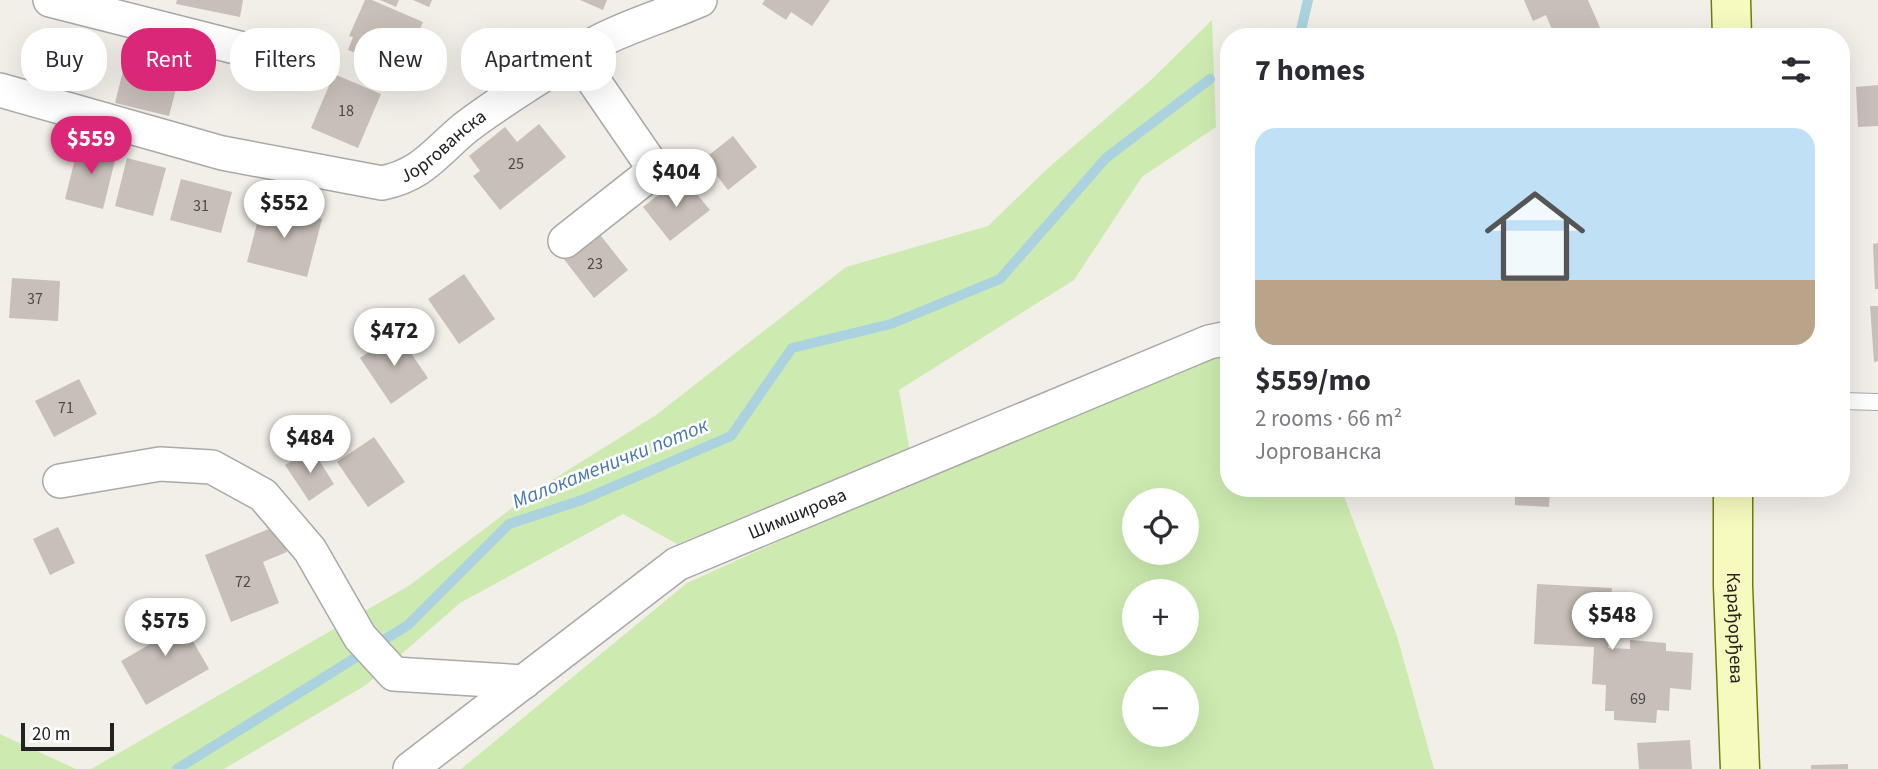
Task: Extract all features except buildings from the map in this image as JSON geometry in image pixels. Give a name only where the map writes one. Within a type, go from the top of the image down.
[{"type":"main road","points":[[1731,0],[1732,28]]},
{"type":"main road","name":"Карађорђева","points":[[1733,497],[1733,586],[1740,769]]},
{"type":"street","points":[[50,0],[230,46]]},
{"type":"street","name":"Јоргованска","points":[[616,35],[643,21],[700,0]]},
{"type":"street","name":"Јоргованска","points":[[0,90],[222,153],[382,183],[404,179],[429,163],[466,128],[522,91]]},
{"type":"street","points":[[565,241],[655,170],[601,91]]},
{"type":"street","name":"Шимширова","points":[[410,769],[677,564],[1220,340]]},
{"type":"street","points":[[60,481],[160,464],[212,467],[263,495],[310,550],[360,638],[394,674],[524,682]]},
{"type":"lane","points":[[1850,401],[1878,402]]},
{"type":"green space","points":[[1212,20],[1216,127],[1142,177],[1074,280],[899,390],[910,452],[677,544],[623,514],[460,603],[366,685],[224,769],[91,769],[410,585],[533,492],[656,415],[846,267],[988,226],[1048,168],[1152,79]]},
{"type":"green space","points":[[1220,356],[1220,497],[1344,497],[1397,636],[1434,769],[461,769],[687,583],[914,480]]},
{"type":"green space","points":[[0,734],[76,769],[0,769]]},
{"type":"waterway","name":"Малокаменички поток","points":[[1301,28],[1308,0]]},
{"type":"waterway","name":"Малокаменички поток","points":[[177,769],[408,625],[509,524],[582,500],[731,436],[792,348],[891,324],[1000,279],[1106,158],[1210,79]]}]
